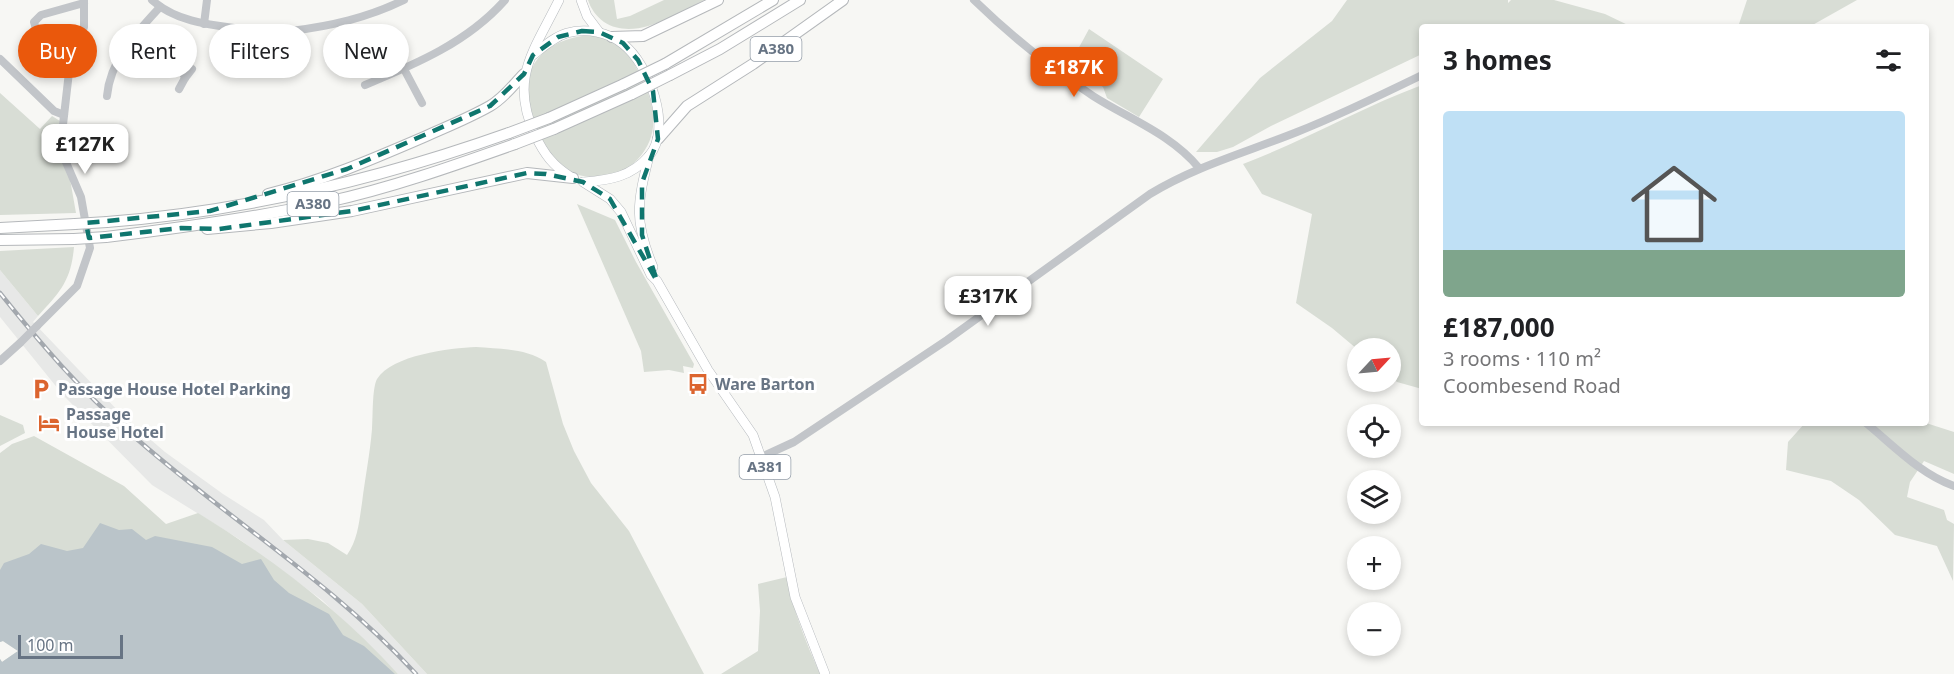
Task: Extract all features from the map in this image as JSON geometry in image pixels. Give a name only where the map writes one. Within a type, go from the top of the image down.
[{"type":"highway","points":[[612,37],[644,36],[718,0]]},
{"type":"highway","name":"A380","points":[[0,228],[107,222],[210,211],[348,183],[447,155],[549,118],[624,84],[664,64],[773,0]]},
{"type":"highway","name":"A380","points":[[0,240],[106,237],[181,228],[268,214],[328,201],[419,176],[554,129],[632,94],[720,49],[800,0]]},
{"type":"highway","name":"A380","points":[[658,139],[687,106],[753,64],[843,0]]},
{"type":"highway","name":"A380","points":[[210,211],[310,182],[404,146],[490,106],[524,74]]},
{"type":"highway","name":"A380","points":[[181,228],[219,229],[332,215],[528,173],[578,180]]},
{"type":"main road","points":[[533,55],[566,33],[582,31],[599,32],[612,37],[628,48],[638,60],[653,91],[658,117],[658,139],[649,156],[632,170],[617,178],[603,182],[578,180],[558,169],[538,142],[524,108],[524,74],[538,40],[559,0]]},
{"type":"main road","points":[[580,0],[587,16],[599,32]]},
{"type":"main road","name":"A381","points":[[649,156],[639,208],[642,235],[657,281],[708,370],[753,435],[775,497],[795,597],[825,674]]},
{"type":"main road","name":"A381","points":[[578,180],[602,193],[615,205],[625,220],[651,275],[657,281]]},
{"type":"street","points":[[152,0],[178,16],[209,25]]},
{"type":"street","points":[[204,24],[207,0]]},
{"type":"street","points":[[311,29],[356,20],[404,0]]},
{"type":"street","points":[[409,66],[478,27],[505,0]]},
{"type":"street","points":[[974,0],[1000,25],[1057,69],[1101,101],[1174,143],[1190,156],[1199,168]]},
{"type":"street","points":[[35,24],[41,15],[84,2],[84,24]]},
{"type":"street","points":[[146,24],[160,7]]},
{"type":"street","points":[[0,59],[54,111],[64,115]]},
{"type":"street","points":[[762,457],[794,442],[947,340],[1150,194],[1199,168],[1237,156],[1304,129],[1419,76]]},
{"type":"street","points":[[0,361],[77,286],[90,248],[81,197],[62,153],[61,142],[68,78]]},
{"type":"street","points":[[107,96],[110,78]]},
{"type":"street","points":[[179,89],[185,78]]},
{"type":"street","points":[[365,85],[382,78]]},
{"type":"street","points":[[409,78],[422,103]]},
{"type":"street","points":[[1870,426],[1914,463],[1945,483],[1954,486]]},
{"type":"highlighted area","points":[[582,31],[599,32],[623,43],[638,60],[653,91],[658,139],[642,183],[642,235],[657,281],[610,199],[583,182],[546,174],[527,173],[352,211],[219,229],[181,228],[89,238],[86,223],[210,211],[347,169],[490,106],[524,74],[533,55],[558,37]]},
{"type":"shaded area","points":[[588,0],[614,0],[617,19],[630,16],[664,0],[704,0],[655,24],[629,29],[604,22],[594,12]]},
{"type":"shaded area","points":[[1347,0],[1508,0],[1508,3],[1511,0],[1554,0],[1605,14],[1626,24],[1419,24],[1419,55],[1271,126],[1233,147],[1217,152],[1196,152],[1260,78],[1332,21]]},
{"type":"shaded area","points":[[1747,0],[1857,0],[1814,24],[1739,24]]},
{"type":"shaded area","points":[[1089,29],[1163,79],[1139,117],[1107,98],[1103,87],[1070,64]]},
{"type":"shaded area","points":[[588,35],[610,41],[629,56],[644,83],[653,113],[652,132],[645,150],[638,159],[622,171],[597,177],[581,176],[563,167],[555,159],[537,130],[527,95],[528,80],[533,66],[541,55],[553,46],[569,39]]},
{"type":"shaded area","points":[[1419,86],[1419,388],[1401,383],[1401,338],[1347,338],[1347,341],[1296,303],[1312,214],[1262,194],[1243,164]]},
{"type":"shaded area","points":[[0,93],[40,129],[52,116],[60,121],[54,143],[70,179],[76,213],[0,215]]},
{"type":"shaded area","points":[[577,204],[615,220],[694,364],[693,368],[683,366],[684,373],[669,370],[644,372],[641,351]]},
{"type":"shaded area","points":[[74,247],[70,269],[63,285],[38,316],[0,270],[0,251]]},
{"type":"shaded area","points":[[0,270],[38,316],[33,322],[122,415],[165,452],[264,520],[283,540],[362,604],[427,674],[398,674],[322,600],[239,539],[152,485],[63,395],[0,317]]},
{"type":"shaded area","points":[[476,347],[521,352],[546,362],[563,424],[574,451],[591,483],[629,531],[704,674],[427,674],[362,604],[283,540],[308,539],[328,543],[347,555],[354,543],[359,524],[370,448],[373,396],[377,379],[395,364],[422,354]]},
{"type":"shaded area","points":[[0,415],[23,425],[25,433],[0,446]]},
{"type":"shaded area","points":[[1929,424],[1954,432],[1954,474],[1924,461],[1910,482],[1907,497],[1944,510],[1947,520],[1954,524],[1953,581],[1937,546],[1895,535],[1859,500],[1831,481],[1786,470],[1788,442],[1802,426],[1929,426]]},
{"type":"shaded area","points":[[34,436],[124,486],[166,524],[198,513],[225,530],[304,586],[353,628],[398,674],[0,674],[0,659],[2,662],[18,651],[3,641],[0,642],[0,453],[12,444]]},
{"type":"shaded area","points":[[100,523],[119,530],[132,529],[146,540],[155,536],[212,547],[242,564],[261,559],[274,580],[289,593],[329,614],[343,635],[364,646],[395,674],[0,674],[0,659],[2,662],[18,651],[3,641],[0,642],[0,570],[4,563],[29,554],[41,544],[67,551],[83,548]]},
{"type":"shaded area","points":[[787,577],[796,614],[820,674],[721,674],[758,651],[760,611],[758,584]]},
{"type":"railway","points":[[0,293],[62,366],[112,417],[202,493],[349,609],[416,674]]},
{"type":"place","name":"Ware Barton","points":[[698,384]]},
{"type":"place","name":"Passage House Hotel Parking","points":[[41,389]]},
{"type":"place","name":"Passage House Hotel","points":[[49,423]]}]
